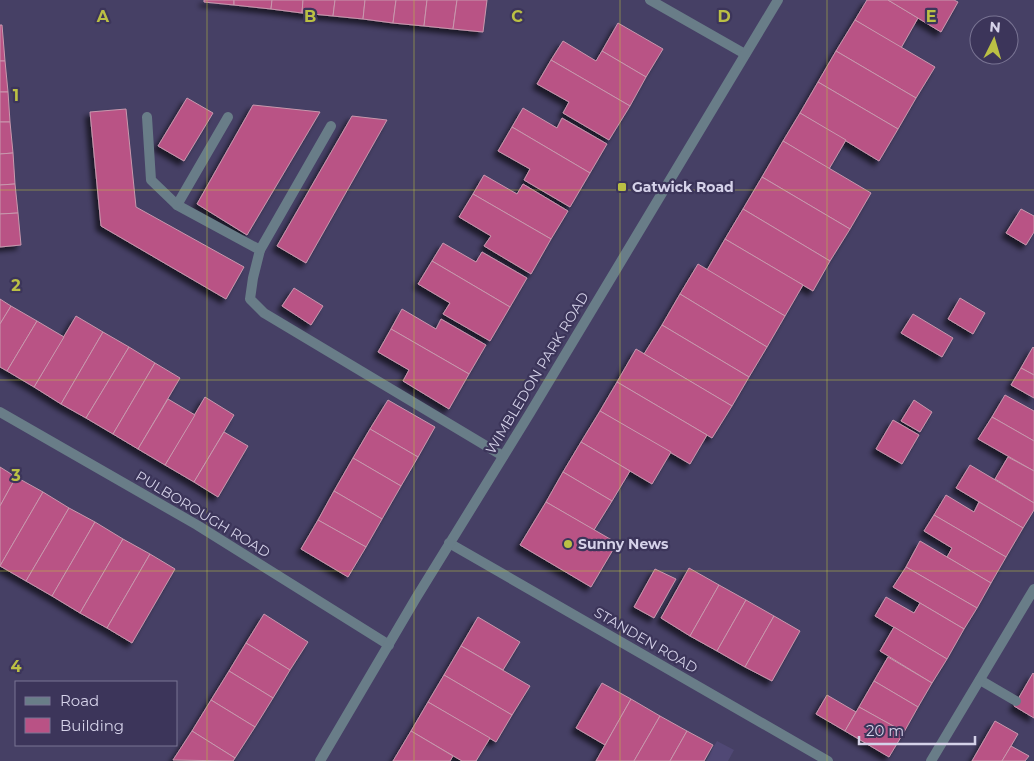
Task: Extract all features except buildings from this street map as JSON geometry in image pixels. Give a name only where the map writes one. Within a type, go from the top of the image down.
[{"type":"street","points":[[650,0],[745,54]]},
{"type":"street","name":"WIMBLEDON PARK ROAD","points":[[320,761],[449,543],[778,0]]},
{"type":"street","points":[[147,117],[151,180],[177,204],[260,250]]},
{"type":"street","points":[[177,204],[228,117]]},
{"type":"street","points":[[331,126],[260,250],[250,299],[264,313],[503,456]]},
{"type":"street","name":"PULBOROUGH ROAD","points":[[0,412],[197,525],[389,645]]},
{"type":"street","name":"STANDEN ROAD","points":[[449,543],[828,761]]},
{"type":"street","points":[[931,761],[1034,589]]},
{"type":"street","points":[[980,680],[1016,701]]},
{"type":"shaded area","points":[[717,741],[734,750],[728,761],[706,761]]},
{"type":"place","name":"Gatwick Road","points":[[622,187]]},
{"type":"place","name":"Sunny News","points":[[568,544]]}]
